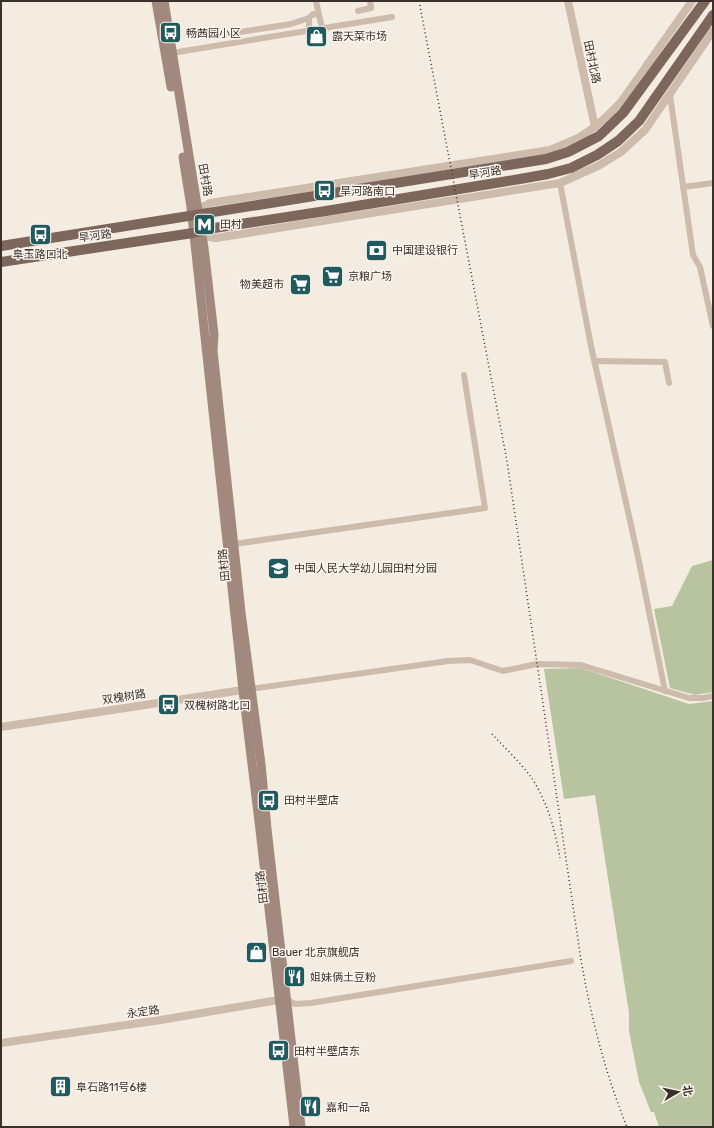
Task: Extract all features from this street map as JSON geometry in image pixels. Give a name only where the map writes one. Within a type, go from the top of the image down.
[{"type":"main road","name":"田村路","points":[[156,1],[180,141],[196,214]]},
{"type":"main road","name":"田村路","points":[[164,1],[214,334],[214,351],[247,689]]},
{"type":"main road","name":"旱河路","points":[[1,246],[546,159],[568,152],[598,136],[623,113],[704,1]]},
{"type":"main road","name":"旱河路","points":[[1,262],[199,233],[280,218],[520,180],[571,168],[597,155],[618,140],[639,121],[713,15]]},
{"type":"main road","name":"田村路","points":[[199,233],[247,689],[253,696],[261,764],[294,1127]]},
{"type":"main road","name":"田村路","points":[[283,1000],[301,1127]]},
{"type":"street","points":[[316,1],[322,28]]},
{"type":"street","points":[[358,11],[371,8],[370,1]]},
{"type":"street","name":"田村北路","points":[[568,1],[595,127]]},
{"type":"street","name":"旱河路","points":[[196,214],[210,203],[550,150],[576,139],[595,127],[621,102],[692,1]]},
{"type":"street","points":[[222,35],[291,24],[309,18],[313,14],[319,15]]},
{"type":"street","points":[[172,53],[392,17]]},
{"type":"street","points":[[309,18],[310,30]]},
{"type":"street","points":[[655,53],[688,24]]},
{"type":"street","name":"旱河路","points":[[199,233],[216,238],[560,183],[598,166],[621,152],[645,130],[713,31]]},
{"type":"street","points":[[670,95],[693,255],[700,267],[713,326]]},
{"type":"street","points":[[560,183],[595,362],[665,691]]},
{"type":"street","points":[[683,188],[713,183]]},
{"type":"street","points":[[283,201],[322,186]]},
{"type":"street","points":[[280,218],[322,221]]},
{"type":"street","points":[[595,362],[665,362],[669,383]]},
{"type":"street","points":[[234,544],[485,508],[464,375]]},
{"type":"street","points":[[247,689],[441,662],[470,660],[503,670],[537,664],[581,665],[689,698],[713,696]]},
{"type":"street","name":"双槐树路","points":[[1,727],[247,689]]},
{"type":"street","points":[[283,1000],[296,1004],[311,1003],[571,961]]},
{"type":"street","name":"永定路","points":[[1,1043],[161,1020],[283,1000]]},
{"type":"green space","points":[[713,560],[713,692],[695,695],[670,688],[654,609],[672,606],[692,566]]},
{"type":"green space","points":[[581,668],[689,704],[713,701],[713,1127],[659,1127],[654,1112],[651,1112],[639,1082],[629,1031],[629,1013],[595,795],[564,799],[544,669]]},
{"type":"railway","points":[[419,1],[507,461],[581,960],[589,1003],[605,1065],[627,1127]]},
{"type":"railway","points":[[492,734],[522,766],[537,786],[550,816],[556,836],[560,858]]},
{"type":"place","name":"畅茜园小区","points":[[171,33]]},
{"type":"place","name":"露天菜市场","points":[[316,36]]},
{"type":"place","name":"旱河路南口","points":[[325,191]]},
{"type":"place","name":"田村","points":[[204,224]]},
{"type":"place","name":"阜玉路口北","points":[[40,234]]},
{"type":"place","name":"中国建设银行","points":[[376,250]]},
{"type":"place","name":"京粮广场","points":[[332,276]]},
{"type":"place","name":"物美超市","points":[[300,284]]},
{"type":"place","name":"中国人民大学幼儿园田村分园","points":[[279,568]]},
{"type":"place","name":"双槐树路北口","points":[[168,705]]},
{"type":"place","name":"田村半壁店","points":[[269,800]]},
{"type":"place","name":"Bauer 北京旗舰店","points":[[257,952]]},
{"type":"place","name":"姐妹俩土豆粉","points":[[295,977]]},
{"type":"place","name":"田村半壁店东","points":[[279,1051]]},
{"type":"place","name":"阜石路11号6楼","points":[[61,1087]]},
{"type":"place","name":"嘉和一品","points":[[311,1107]]}]
